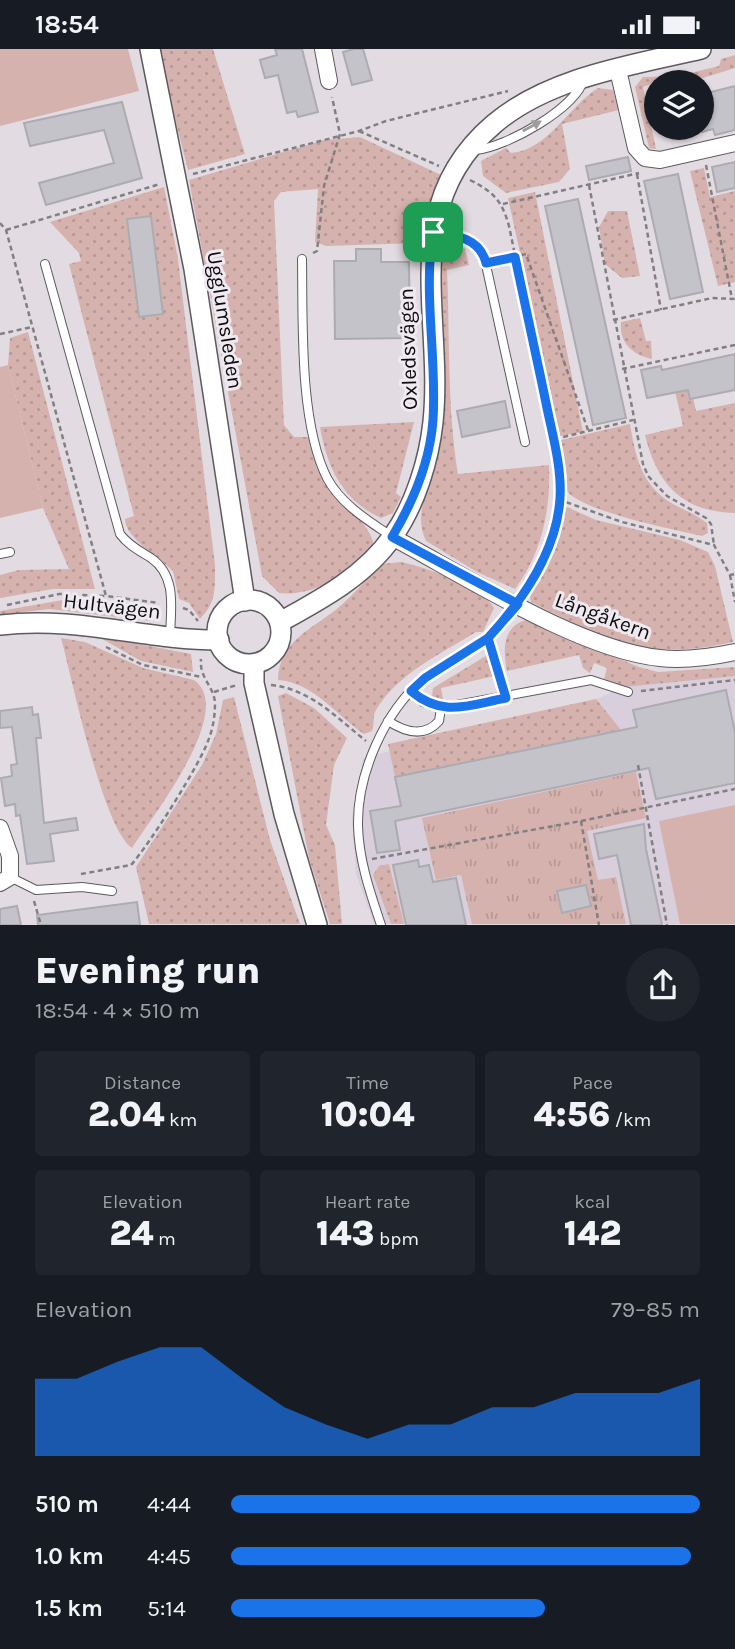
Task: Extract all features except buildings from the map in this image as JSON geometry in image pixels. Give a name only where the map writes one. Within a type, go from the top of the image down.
[{"type":"street","name":"Ugglumsleden","points":[[150,49],[192,257],[245,601]]},
{"type":"street","points":[[323,49],[329,81]]},
{"type":"street","name":"Oxledsvägen","points":[[280,622],[340,588],[368,565],[392,537],[419,483],[433,421],[429,269],[433,232],[446,187],[469,151],[495,123],[535,99],[584,79],[701,49]]},
{"type":"street","points":[[618,70],[636,148],[645,158],[660,160],[735,143]]},
{"type":"street","name":"Långåkern","points":[[392,537],[566,628],[636,654],[682,659],[735,652]]},
{"type":"street","points":[[245,601],[268,606],[280,622],[281,639],[276,650],[254,664],[232,659],[210,640],[218,630],[223,615],[234,604],[245,601]]},
{"type":"street","name":"Hultvägen","points":[[0,625],[61,621],[210,640]]},
{"type":"street","points":[[254,664],[254,683],[281,803],[317,925]]},
{"type":"street","points":[[0,828],[10,856],[5,880]]},
{"type":"lane","points":[[433,232],[470,241],[481,250],[525,442]]},
{"type":"lane","points":[[302,259],[304,352],[317,448],[327,478],[340,496],[360,515],[392,537]]},
{"type":"lane","points":[[45,264],[120,534],[164,571],[170,581],[170,636]]},
{"type":"lane","points":[[0,554],[10,551]]},
{"type":"lane","points":[[381,925],[362,861],[358,825],[374,747],[388,721],[411,691],[425,678],[488,638],[518,604]]},
{"type":"lane","points":[[488,638],[506,698]]},
{"type":"lane","points":[[411,691],[423,702],[441,708],[591,680],[628,692]]},
{"type":"lane","points":[[388,721],[412,732],[424,731],[439,720],[441,708]]},
{"type":"lane","points":[[5,880],[36,890],[82,887],[112,891]]},
{"type":"path","points":[[302,259],[317,251],[324,186],[340,134],[329,81]]},
{"type":"path","points":[[439,166],[359,131],[386,121],[515,90]]},
{"type":"path","points":[[613,320],[712,298],[734,299],[705,160]]},
{"type":"path","points":[[503,204],[637,174],[661,310]]},
{"type":"path","points":[[467,179],[484,188],[503,204],[553,439],[560,500],[540,564],[518,604]]},
{"type":"path","points":[[589,185],[622,369],[648,476],[667,496],[706,517],[711,524],[714,545],[733,575],[735,602]]},
{"type":"path","points":[[0,223],[6,230],[106,596]]},
{"type":"path","points":[[486,263],[526,254],[589,430]]},
{"type":"path","points":[[0,334],[32,327]]},
{"type":"path","points":[[622,369],[735,345]]},
{"type":"path","points":[[553,439],[633,419]]},
{"type":"path","points":[[560,500],[613,519],[714,545]]},
{"type":"path","points":[[0,606],[59,594],[106,596],[190,610],[210,640],[202,677]]},
{"type":"path","points":[[81,874],[122,868],[135,860],[202,755],[212,728],[214,692],[202,677],[143,665],[102,645]]},
{"type":"path","points":[[628,692],[735,680]]},
{"type":"path","points":[[283,686],[309,696],[374,747]]},
{"type":"path","points":[[214,692],[229,687]]},
{"type":"path","points":[[638,765],[667,925]]},
{"type":"path","points":[[362,861],[581,821],[735,789]]},
{"type":"path","points":[[581,821],[599,925]]},
{"type":"shaded area","points":[[735,673],[735,924],[374,924],[356,874],[352,818],[363,758],[594,700],[638,681]]},
{"type":"green space","points":[[0,49],[128,49],[139,91],[0,126]]},
{"type":"green space","points":[[157,49],[213,49],[245,154],[188,170]]},
{"type":"green space","points":[[735,55],[735,68],[714,75],[714,70],[703,70],[719,66],[721,59]]},
{"type":"green space","points":[[644,77],[644,126],[635,87]]},
{"type":"green space","points":[[598,88],[613,90],[619,110],[562,124],[570,169],[559,182],[506,193],[483,176],[481,161],[506,148],[511,153],[536,144]]},
{"type":"green space","points":[[360,137],[441,175],[427,209],[420,243],[326,246],[315,242],[318,189],[281,192],[274,201],[284,425],[294,437],[310,437],[318,468],[326,485],[366,527],[374,545],[331,581],[307,591],[279,593],[262,576],[189,180],[324,140]]},
{"type":"green space","points":[[647,140],[654,140],[656,149],[649,148]]},
{"type":"green space","points":[[704,168],[710,197],[735,191],[735,282],[718,286],[690,171]]},
{"type":"green space","points":[[164,187],[178,259],[215,565],[212,600],[200,619],[189,603],[179,599],[173,571],[136,540],[126,526],[125,519],[134,516],[69,264],[81,261],[79,253],[50,222]]},
{"type":"green space","points":[[535,192],[583,432],[560,436],[508,198]]},
{"type":"green space","points":[[608,211],[627,211],[640,276],[622,278],[605,264],[599,227]]},
{"type":"green space","points":[[453,245],[465,249],[469,265],[447,270],[450,398],[458,474],[549,465],[543,530],[532,561],[515,589],[477,572],[426,541],[422,529],[422,506],[439,449],[444,402],[439,261]]},
{"type":"green space","points":[[640,318],[646,341],[651,341],[652,359],[633,351],[622,336],[621,322]]},
{"type":"green space","points":[[28,332],[95,589],[53,589],[0,598],[0,575],[19,570],[69,569],[43,508],[8,365],[10,338]]},
{"type":"green space","points":[[8,365],[43,508],[0,518],[0,367]]},
{"type":"green space","points":[[686,366],[696,411],[735,403],[735,513],[716,511],[686,501],[665,481],[650,452],[645,435],[683,426],[670,370]]},
{"type":"green space","points":[[414,422],[396,493],[401,497],[393,513],[381,518],[356,502],[338,481],[327,456],[320,427]]},
{"type":"green space","points":[[630,424],[638,459],[647,479],[662,497],[707,523],[708,533],[702,536],[608,512],[574,497],[565,489],[559,472],[557,441]]},
{"type":"green space","points":[[567,507],[596,520],[680,540],[708,552],[715,566],[733,642],[676,650],[628,644],[606,637],[531,602],[529,591],[544,560],[560,511]]},
{"type":"green space","points":[[401,562],[466,585],[488,600],[494,608],[483,632],[476,632],[435,656],[396,686],[376,710],[372,731],[364,734],[313,693],[291,682],[278,680],[280,667],[290,646],[343,603],[376,568],[382,564]]},
{"type":"green space","points":[[63,600],[123,603],[158,610],[150,621],[49,609],[0,615],[0,611]]},
{"type":"green space","points":[[525,620],[639,667],[658,672],[735,667],[735,676],[624,687],[604,679],[607,668],[594,663],[590,673],[583,668],[579,655],[507,671],[505,648],[508,634]]},
{"type":"green space","points":[[97,636],[191,654],[193,672],[141,661]]},
{"type":"green space","points":[[61,638],[85,642],[143,668],[194,680],[204,695],[205,715],[186,764],[132,848],[121,835],[110,813],[100,784]]},
{"type":"green space","points":[[489,654],[495,676],[441,688],[443,699],[432,697],[433,688]]},
{"type":"green space","points":[[286,693],[314,708],[347,738],[334,765],[326,825],[335,845],[342,924],[330,924],[309,858],[278,696]]},
{"type":"green space","points":[[234,697],[270,840],[300,924],[149,924],[136,867],[202,765],[216,734],[223,700]]},
{"type":"green space","points":[[596,699],[621,730],[395,777],[388,744]]},
{"type":"green space","points":[[636,772],[646,818],[587,831],[598,880],[616,877],[626,924],[472,924],[461,875],[436,880],[422,818]]},
{"type":"green space","points":[[735,805],[735,924],[680,924],[659,821]]},
{"type":"green space","points":[[389,864],[404,924],[391,924],[373,875],[379,866]]},
{"type":"route","points":[[433,232],[429,269],[433,421],[419,483],[392,537],[518,604],[488,638],[425,678],[411,691],[423,702],[441,708],[506,698],[492,644],[488,638],[503,622],[518,604],[540,564],[560,500],[553,439],[515,257],[486,263],[481,250],[470,241],[433,232]]}]
